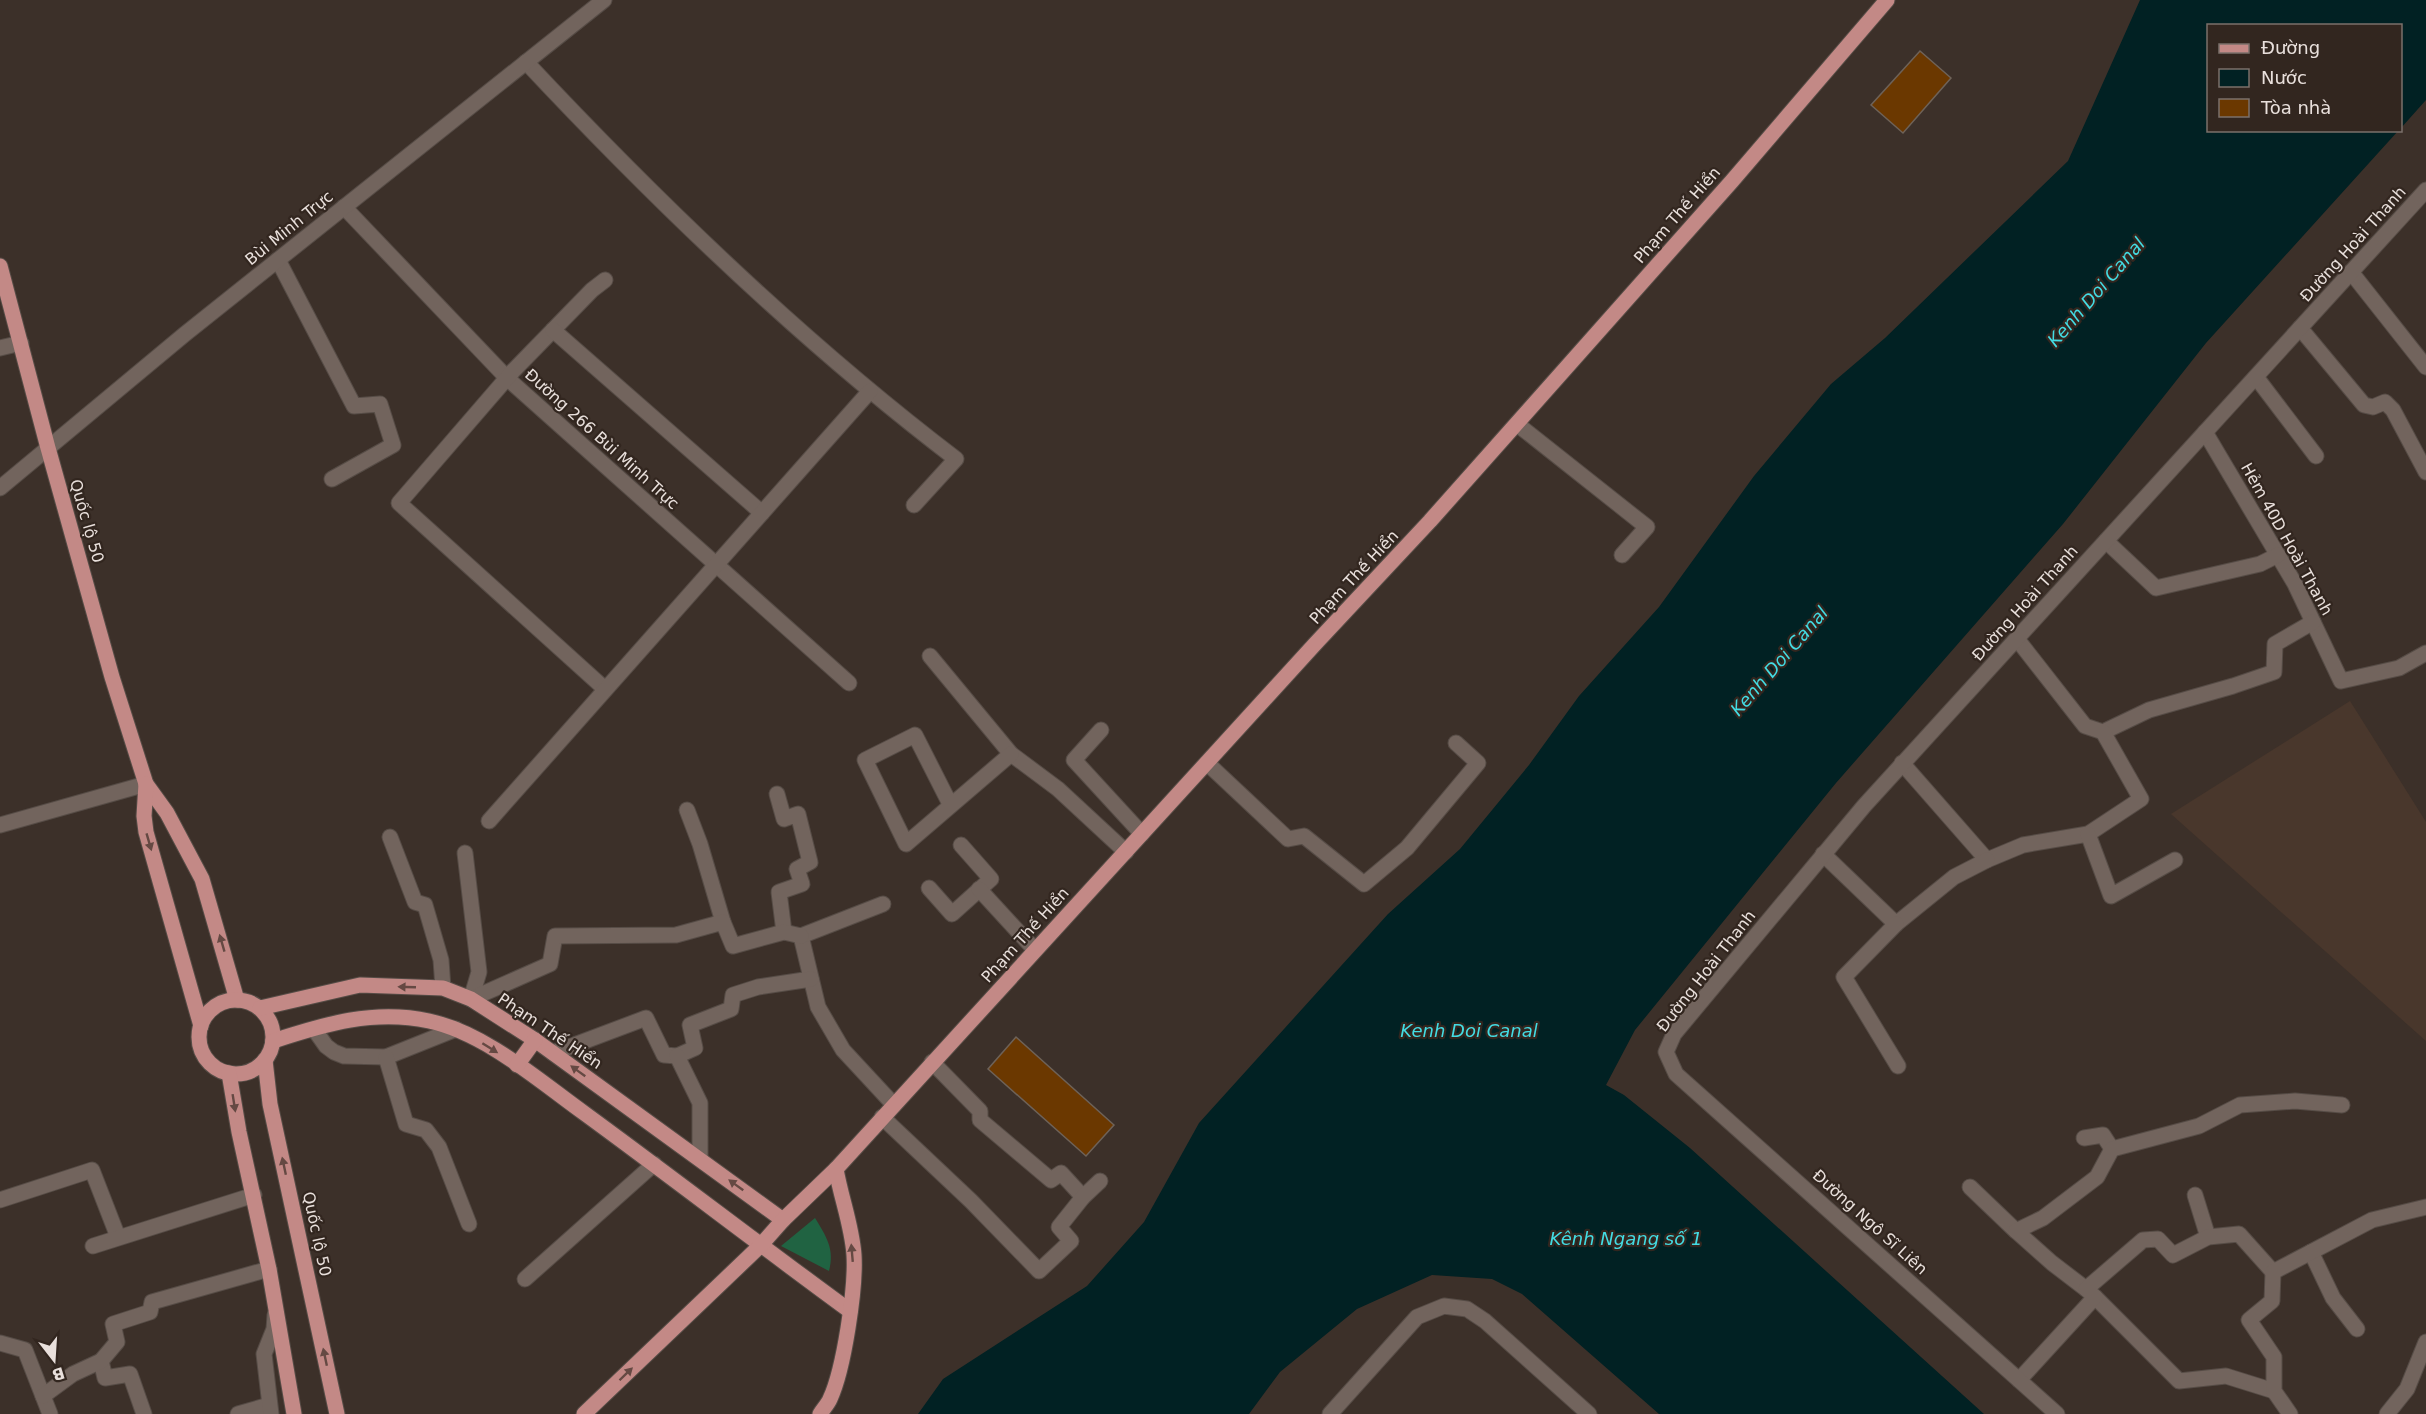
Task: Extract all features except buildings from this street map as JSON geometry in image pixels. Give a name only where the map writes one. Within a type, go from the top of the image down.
[{"type":"main road","name":"Phạm Thế Hiển","points":[[584,1414],[760,1246],[783,1220],[836,1169],[882,1116],[1430,521],[1732,181],[1887,0]]},
{"type":"main road","name":"Quốc lộ 50","points":[[0,266],[112,676],[146,784],[167,813],[202,879],[237,1000]]},
{"type":"main road","name":"Quốc lộ 50","points":[[146,784],[144,816],[146,832],[201,1026]]},
{"type":"main road","name":"Phạm Thế Hiển","points":[[260,1008],[360,986],[443,988],[471,999],[535,1040],[783,1220]]},
{"type":"main road","points":[[265,1060],[256,1068],[236,1073],[219,1070],[204,1057],[199,1038],[201,1026],[214,1006],[237,1000],[249,1002],[260,1008],[272,1028],[273,1041],[353,1018],[376,1016],[403,1016],[456,1029],[518,1065],[850,1311]]},
{"type":"main road","points":[[518,1065],[535,1040]]},
{"type":"main road","name":"Quốc lộ 50","points":[[273,1041],[265,1060],[270,1104],[337,1414]]},
{"type":"main road","points":[[236,1073],[239,1132],[269,1269],[294,1414]]},
{"type":"main road","points":[[820,1414],[830,1400],[836,1382],[850,1311],[854,1254],[836,1169]]},
{"type":"street","name":"Bùi Minh Trực","points":[[0,488],[278,260],[604,0]]},
{"type":"street","points":[[526,62],[604,145],[683,223],[837,364],[956,459],[914,505]]},
{"type":"street","name":"Đường Hoài Thanh","points":[[1666,1052],[1674,1034],[1823,854],[1902,763],[2018,639],[2426,190]]},
{"type":"street","name":"Đường 266 Bùi Minh Trực","points":[[344,207],[508,379],[849,683]]},
{"type":"street","points":[[278,260],[354,406],[380,404],[393,445],[332,479]]},
{"type":"street","points":[[2351,272],[2426,367]]},
{"type":"street","points":[[605,280],[592,290],[553,330],[399,503],[605,689]]},
{"type":"street","points":[[2301,328],[2364,405],[2373,407],[2385,402],[2393,410],[2426,472]]},
{"type":"street","points":[[553,330],[762,513]]},
{"type":"street","points":[[0,348],[21,343]]},
{"type":"street","points":[[2256,377],[2316,456]]},
{"type":"street","points":[[489,820],[870,391]]},
{"type":"street","points":[[1517,423],[1647,527],[1622,555]]},
{"type":"street","name":"Hẻm 40D Hoài Thanh","points":[[2205,432],[2278,555],[2342,681],[2399,668],[2426,653]]},
{"type":"street","points":[[2106,541],[2156,588],[2260,564],[2278,555]]},
{"type":"street","points":[[2103,732],[2149,710],[2274,672],[2275,644],[2313,622]]},
{"type":"street","points":[[1898,1066],[1844,977],[1896,924],[1954,877],[2023,845],[2088,834],[2141,799],[2103,732],[2085,726],[2018,639]]},
{"type":"street","points":[[930,656],[1011,754],[1058,789],[1125,852]]},
{"type":"street","points":[[1101,730],[1074,760],[1142,834]]},
{"type":"street","points":[[950,804],[915,735],[865,760],[906,844],[1011,754]]},
{"type":"street","points":[[1207,763],[1288,839],[1304,837],[1364,884],[1407,848],[1478,763],[1456,743]]},
{"type":"street","points":[[1902,763],[1987,860]]},
{"type":"street","points":[[0,825],[146,784]]},
{"type":"street","points":[[777,794],[784,819],[798,814],[810,862],[797,869],[802,884],[779,892],[784,932]]},
{"type":"street","points":[[687,810],[733,946],[784,932],[801,936],[883,904]]},
{"type":"street","points":[[2088,834],[2111,896],[2175,860]]},
{"type":"street","points":[[390,837],[415,902],[425,906],[441,960],[443,988]]},
{"type":"street","points":[[929,888],[952,914],[991,879],[961,845]]},
{"type":"street","points":[[465,853],[479,972],[471,999]]},
{"type":"street","points":[[1823,854],[1896,924]]},
{"type":"street","points":[[979,890],[1035,950]]},
{"type":"street","points":[[471,999],[550,964],[555,936],[676,935],[723,921]]},
{"type":"street","points":[[801,936],[818,1007],[843,1050],[894,1105]]},
{"type":"street","points":[[553,1053],[646,1018],[664,1055],[677,1056],[695,1048],[690,1025],[731,1009],[733,995],[758,987],[811,979]]},
{"type":"street","points":[[314,1029],[326,1046],[344,1056],[386,1057],[456,1029]]},
{"type":"street","name":"Đường Ngô Sĩ Liên","points":[[1666,1052],[1676,1074],[2057,1414]]},
{"type":"street","points":[[677,1056],[700,1103],[700,1159]]},
{"type":"street","points":[[386,1057],[406,1124],[426,1130],[439,1147],[469,1224]]},
{"type":"street","points":[[932,1062],[980,1111],[980,1120],[1051,1180],[1060,1173],[1083,1197]]},
{"type":"street","points":[[2016,1231],[2043,1218],[2097,1177],[2112,1149],[2199,1126],[2240,1105],[2295,1101],[2342,1105]]},
{"type":"street","points":[[882,1116],[971,1201],[1039,1271],[1071,1241],[1059,1227],[1083,1197],[1100,1181]]},
{"type":"street","points":[[2084,1138],[2103,1135],[2112,1149]]},
{"type":"street","points":[[525,1279],[654,1164]]},
{"type":"street","points":[[0,1200],[92,1170],[118,1237]]},
{"type":"street","points":[[1970,1186],[2016,1231],[2090,1293],[2179,1382],[2226,1376],[2274,1391]]},
{"type":"street","points":[[93,1246],[254,1195]]},
{"type":"street","points":[[2195,1195],[2208,1237]]},
{"type":"street","points":[[2273,1272],[2372,1220],[2426,1207]]},
{"type":"street","points":[[2019,1380],[2090,1293],[2143,1240],[2158,1239],[2173,1255],[2208,1237],[2238,1234],[2273,1272],[2272,1301],[2249,1320],[2274,1357],[2274,1391],[2290,1414]]},
{"type":"street","points":[[2311,1252],[2333,1298],[2357,1329]]},
{"type":"street","points":[[43,1396],[73,1374],[101,1361],[117,1342],[113,1324],[150,1312],[152,1302],[269,1269]]},
{"type":"street","points":[[1330,1414],[1417,1317],[1444,1306],[1467,1309],[1485,1321],[1589,1414]]},
{"type":"street","points":[[238,1414],[270,1409],[264,1354],[274,1329],[276,1309]]},
{"type":"street","points":[[2386,1414],[2407,1389],[2426,1341]]},
{"type":"street","points":[[0,1343],[25,1350],[50,1414]]},
{"type":"street","points":[[101,1361],[105,1378],[130,1374],[144,1414]]},
{"type":"shaded area","points":[[2350,701],[2426,822],[2426,1041],[2171,814]]},
{"type":"green space","points":[[815,1218],[830,1249],[829,1271],[781,1246]]},
{"type":"water","name":"Kenh Doi Canal","points":[[2140,0],[2426,0],[2426,100],[2402,127],[2402,24],[2207,24],[2207,132],[2397,132],[2206,343],[2063,524],[1836,783],[1635,1030],[1606,1085],[1624,1095],[1690,1148],[1984,1414],[1659,1414],[1522,1294],[1492,1279],[1432,1275],[1357,1309],[1280,1372],[1249,1414],[918,1414],[943,1379],[1087,1286],[1144,1222],[1199,1123],[1388,914],[1460,849],[1529,765],[1579,696],[1659,607],[1754,476],[1831,384],[1885,338],[2068,161]]},
{"type":"water label","name":"Kênh Ngang số 1","points":[[1626,1238]]}]
